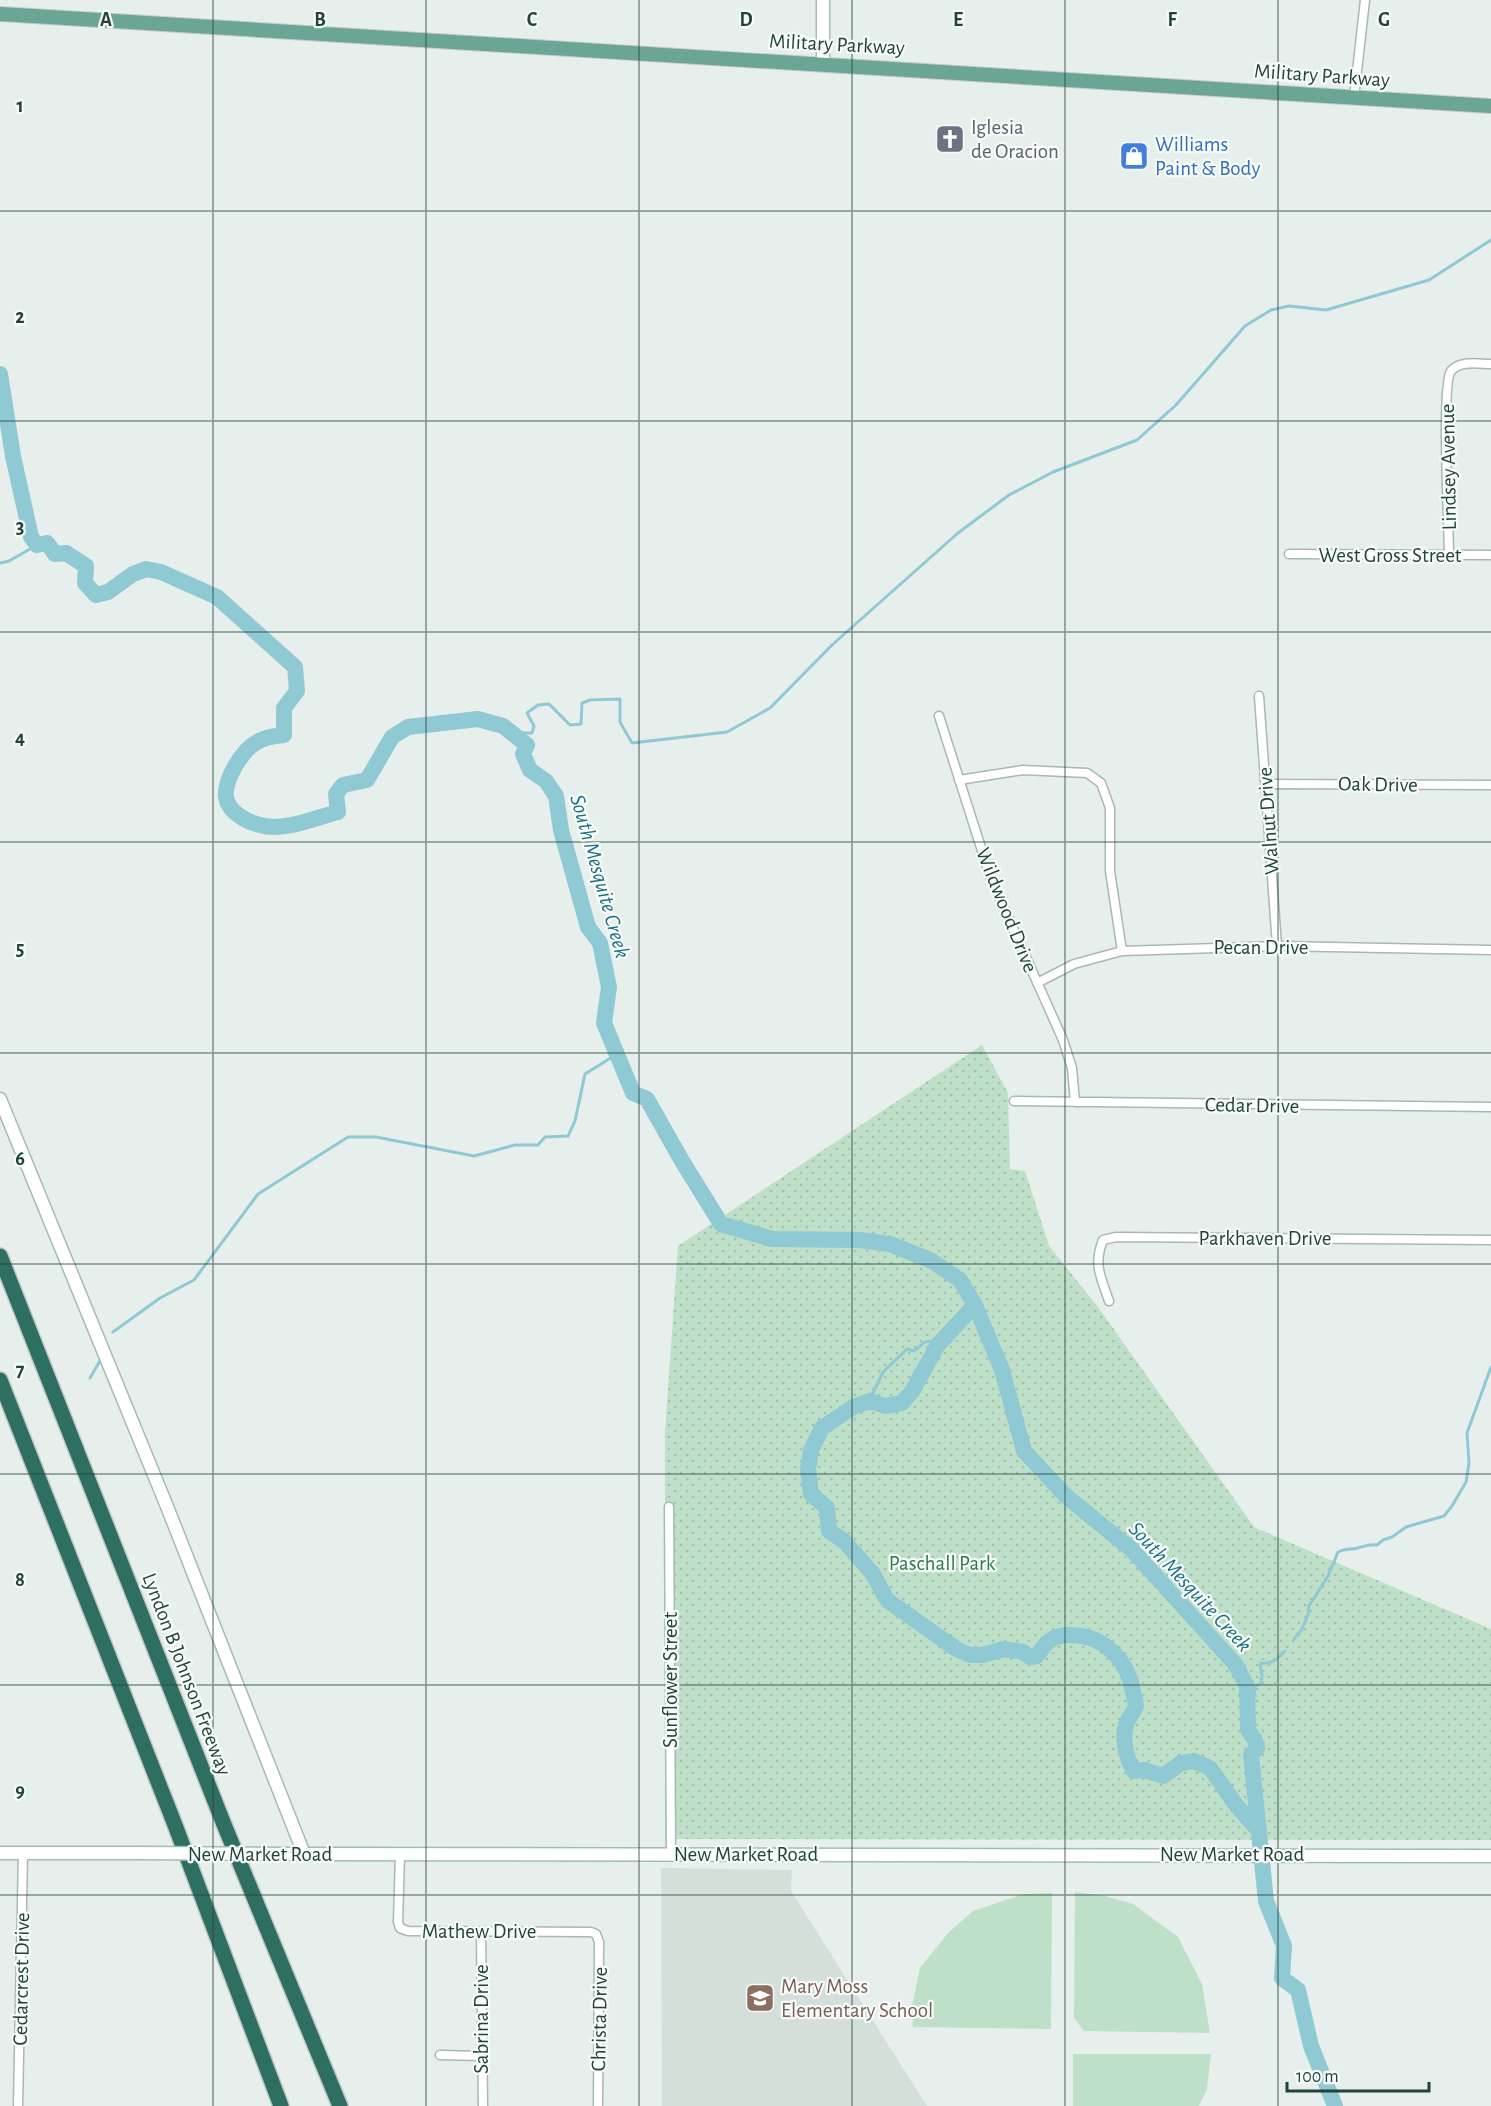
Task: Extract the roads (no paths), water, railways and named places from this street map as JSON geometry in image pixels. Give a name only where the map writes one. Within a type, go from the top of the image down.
[{"type":"highway","name":"Lyndon B Johnson Freeway","points":[[0,1256],[223,1822],[340,2106]]},
{"type":"highway","points":[[0,1380],[175,1825],[281,2106]]},
{"type":"main road","name":"Military Parkway","points":[[0,14],[1491,106]]},
{"type":"street","points":[[823,0],[823,65]]},
{"type":"street","points":[[1354,98],[1365,0]]},
{"type":"street","name":"Lindsey Avenue","points":[[1449,555],[1446,424],[1448,379],[1452,370],[1463,364],[1491,364]]},
{"type":"street","name":"West Gross Street","points":[[1289,554],[1491,555]]},
{"type":"street","name":"Walnut Drive","points":[[1259,696],[1276,946]]},
{"type":"street","name":"Wildwood Drive","points":[[939,716],[991,879],[1064,1040],[1072,1068],[1075,1102]]},
{"type":"street","points":[[959,780],[1023,770],[1087,773],[1101,783],[1110,808],[1110,871],[1122,951]]},
{"type":"street","name":"Oak Drive","points":[[1266,784],[1491,785]]},
{"type":"street","name":"Pecan Drive","points":[[1037,983],[1074,964],[1122,951],[1276,946],[1491,950]]},
{"type":"street","name":"Lyndon B Johnson Freeway","points":[[0,1099],[168,1509],[304,1854]]},
{"type":"street","name":"Cedar Drive","points":[[1014,1101],[1491,1107]]},
{"type":"street","name":"Parkhaven Drive","points":[[1109,1301],[1098,1270],[1097,1254],[1103,1240],[1116,1237],[1491,1240]]},
{"type":"street","name":"Sunflower Street","points":[[669,1507],[671,1854]]},
{"type":"street","name":"New Market Road","points":[[0,1853],[1491,1856]]},
{"type":"street","name":"Cedarcrest Drive","points":[[18,2106],[23,1853]]},
{"type":"street","name":"Mathew Drive","points":[[400,1854],[398,1922],[400,1928],[481,1932],[591,1932],[596,1934]]},
{"type":"street","name":"Sabrina Drive","points":[[481,1932],[483,2106]]},
{"type":"street","name":"Christa Drive","points":[[596,1934],[599,1942],[598,2106]]},
{"type":"street","points":[[440,2055],[481,2056]]},
{"type":"waterway","points":[[512,733],[532,733],[534,726],[527,713],[538,705],[549,704],[570,725],[581,724],[582,703],[590,700],[620,699],[620,722],[632,743],[727,732],[770,708],[832,645],[958,533],[1009,495],[1053,472],[1137,440],[1176,405],[1245,326],[1271,310],[1289,306],[1326,310],[1429,280],[1491,240]]},
{"type":"waterway","name":"South Mesquite Creek","points":[[0,374],[13,456],[31,537],[37,545],[47,543],[55,554],[66,553],[86,566],[85,583],[96,595],[108,592],[133,574],[146,569],[161,572],[217,597],[295,667],[297,691],[284,708],[284,735],[263,739],[251,746],[240,758],[231,774],[226,797],[234,812],[255,824],[269,827],[289,826],[338,812],[336,794],[343,785],[367,780],[392,737],[408,727],[478,719],[503,726],[527,745],[523,754],[530,770],[546,781],[556,796],[561,830],[588,927],[600,943],[609,987],[604,1023],[633,1093],[647,1099],[721,1224],[772,1239],[860,1240],[890,1244],[932,1261],[960,1280],[975,1305],[1002,1370],[1024,1451],[1067,1497],[1131,1549],[1235,1664],[1247,1686],[1248,1730],[1257,1748],[1251,1755],[1266,1901],[1284,1946],[1282,1978],[1298,1990],[1311,2046],[1335,2106]]},
{"type":"waterway","points":[[0,563],[9,561],[37,545]]},
{"type":"waterway","points":[[113,1332],[160,1298],[194,1280],[258,1194],[348,1137],[376,1137],[474,1156],[515,1145],[538,1145],[545,1137],[568,1136],[575,1121],[585,1074],[617,1054]]},
{"type":"waterway","name":"South Mesquite Creek","points":[[975,1305],[937,1346],[913,1390],[902,1403],[885,1406],[870,1401],[853,1407],[822,1428],[811,1450],[808,1469],[811,1494],[827,1508],[829,1531],[844,1541],[873,1574],[887,1600],[956,1649],[970,1655],[983,1655],[1003,1649],[1023,1652],[1030,1657],[1037,1656],[1050,1640],[1064,1635],[1082,1636],[1104,1645],[1120,1660],[1126,1670],[1135,1699],[1136,1706],[1127,1722],[1124,1734],[1127,1754],[1134,1771],[1145,1770],[1163,1776],[1181,1763],[1194,1761],[1210,1768],[1236,1805],[1259,1831]]},
{"type":"waterway","points":[[857,1406],[864,1397],[873,1393],[883,1372],[907,1349],[914,1351],[925,1342],[943,1340]]},
{"type":"waterway","points":[[90,1378],[101,1359]]},
{"type":"waterway","points":[[1294,1639],[1302,1629],[1309,1606],[1328,1576],[1338,1552],[1377,1545],[1406,1527],[1444,1516],[1452,1506],[1466,1482],[1469,1463],[1467,1433],[1491,1367]]},
{"type":"waterway","points":[[1247,1703],[1255,1696],[1254,1687],[1261,1683],[1261,1663],[1272,1662],[1285,1651]]},
{"type":"place","name":"Iglesia de Oracion","points":[[950,139]]},
{"type":"place","name":"Williams Paint & Body","points":[[1134,156]]},
{"type":"place","name":"Mary Moss Elementary School","points":[[760,1998]]},
{"type":"park label","name":"Paschall Park","points":[[942,1563]]}]
